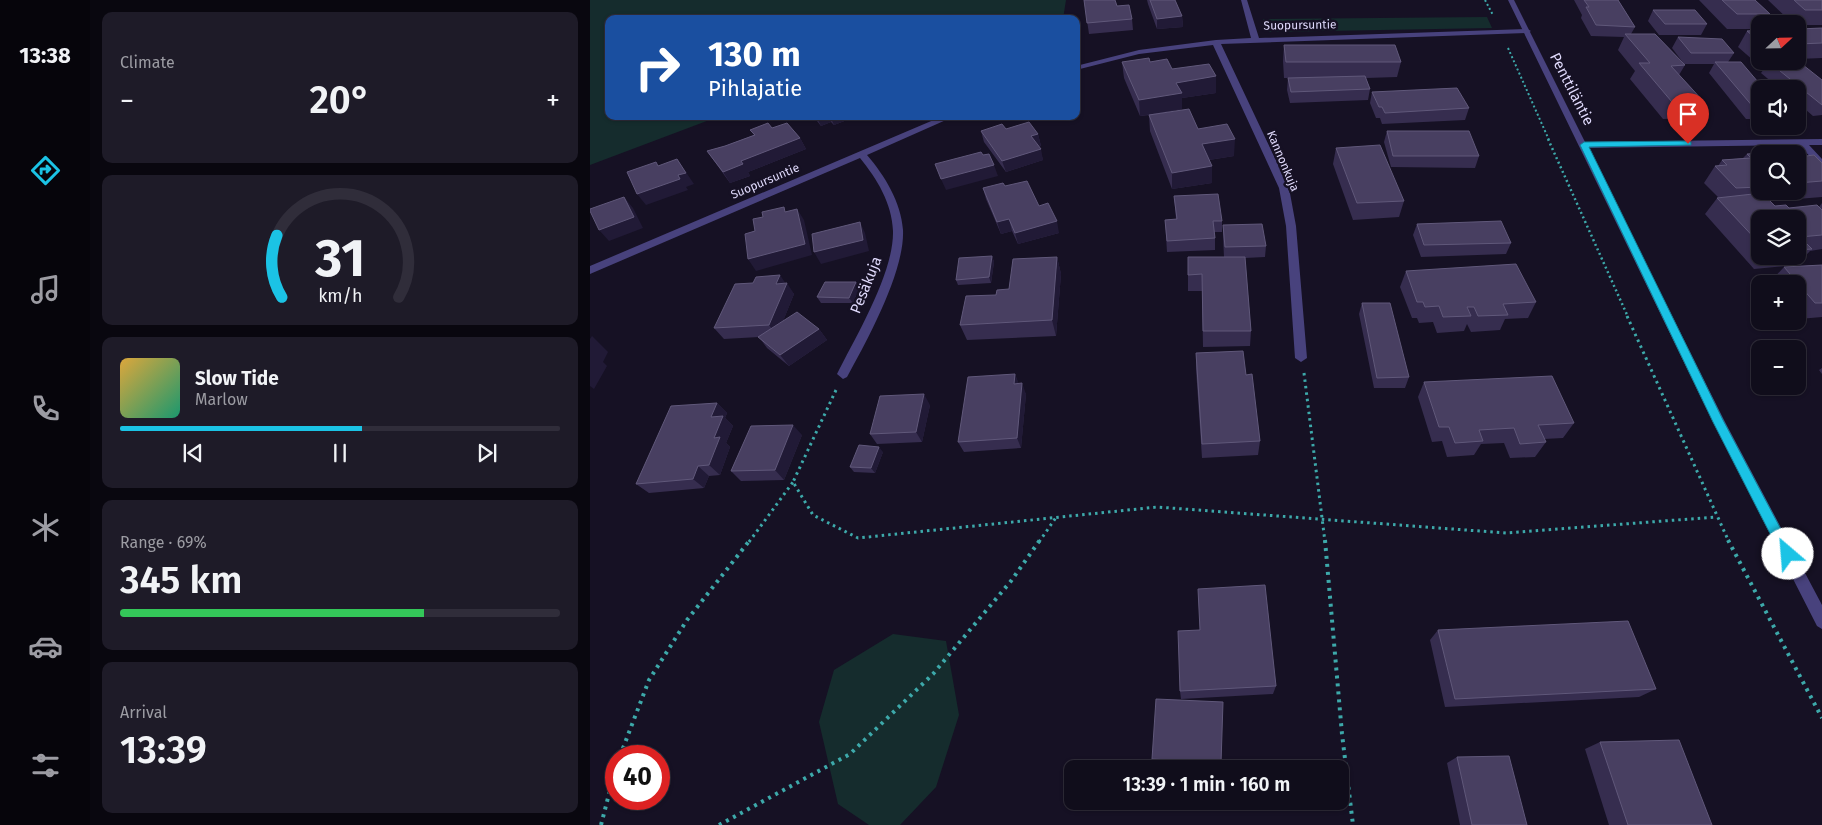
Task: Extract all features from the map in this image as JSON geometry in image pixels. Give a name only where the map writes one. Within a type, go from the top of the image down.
[{"type":"street","points":[[1244,0],[1255,38]]},
{"type":"street","name":"Penttiläntie","points":[[1511,0],[1719,422],[1822,621]]},
{"type":"street","name":"Suopursuntie","points":[[1080,67],[1139,52],[1255,38],[1527,31]]},
{"type":"street","name":"Kannonkuja","points":[[1216,42],[1284,188],[1291,226],[1301,358]]},
{"type":"street","name":"Suopursuntie","points":[[590,270],[942,120]]},
{"type":"street","points":[[1801,142],[1822,164]]},
{"type":"street","points":[[1584,145],[1822,142]]},
{"type":"street","name":"Pesäkuja","points":[[844,374],[892,268],[898,232],[891,200],[879,173],[861,154]]},
{"type":"path","points":[[1485,0],[1501,32],[1716,516],[1822,718]]},
{"type":"path","points":[[1301,358],[1308,394],[1323,519],[1342,734],[1353,825]]},
{"type":"path","points":[[624,745],[649,680],[687,620],[736,560],[793,482],[844,374]]},
{"type":"path","points":[[793,482],[813,515],[858,538],[1157,507],[1506,533],[1716,516]]},
{"type":"path","points":[[719,825],[850,754],[933,674],[1011,581],[1057,516]]},
{"type":"path","points":[[601,825],[605,810]]},
{"type":"green space","points":[[590,0],[1066,0],[1064,15],[605,15],[605,120],[709,120],[590,165]]},
{"type":"green space","points":[[1487,17],[1492,28],[1266,32],[1263,19]]},
{"type":"green space","points":[[893,634],[946,641],[959,715],[936,787],[900,825],[869,825],[838,804],[819,722],[834,670]]},
{"type":"building","points":[[1084,0],[1115,0],[1117,6],[1129,5],[1132,19],[1087,23]]},
{"type":"building","points":[[1150,0],[1175,0],[1182,16],[1157,19]]},
{"type":"building","points":[[1584,0],[1618,0],[1635,27],[1596,25]]},
{"type":"building","points":[[1722,0],[1755,0],[1770,14],[1737,14]]},
{"type":"building","points":[[1794,0],[1822,0],[1822,10],[1805,10]]},
{"type":"building","points":[[1653,10],[1695,10],[1707,24],[1665,24]]},
{"type":"building","points":[[1822,28],[1822,43],[1806,44],[1806,29]]},
{"type":"building","points":[[1625,34],[1655,34],[1685,65],[1671,66],[1704,102],[1672,102],[1639,63],[1650,63]]},
{"type":"building","points":[[1678,37],[1722,39],[1734,53],[1691,53]]},
{"type":"building","points":[[1284,45],[1395,45],[1401,62],[1286,62]]},
{"type":"building","points":[[1149,58],[1150,62],[1167,59],[1172,69],[1209,64],[1216,76],[1176,83],[1182,93],[1139,100],[1122,62]]},
{"type":"building","points":[[1715,62],[1741,62],[1756,80],[1751,80],[1751,104]]},
{"type":"building","points":[[1806,67],[1822,80],[1822,105],[1806,92],[1806,80],[1791,80],[1779,70],[1806,70]]},
{"type":"building","points":[[1365,76],[1370,89],[1291,92],[1288,78]]},
{"type":"building","points":[[1457,88],[1469,108],[1385,113],[1382,107],[1379,107],[1372,92]]},
{"type":"building","points":[[1189,109],[1198,129],[1227,124],[1235,139],[1202,144],[1212,166],[1172,173],[1149,115]]},
{"type":"building","points":[[1029,122],[1038,134],[1031,136],[1041,149],[1002,161],[981,131],[1002,124],[1006,129]]},
{"type":"building","points":[[768,123],[772,128],[787,123],[800,138],[741,161],[743,164],[723,172],[707,151],[755,135],[750,130]]},
{"type":"building","points":[[1387,131],[1469,131],[1479,156],[1393,156]]},
{"type":"building","points":[[1380,145],[1404,201],[1357,203],[1336,148]]},
{"type":"building","points":[[981,152],[983,155],[989,154],[994,165],[941,179],[935,164]]},
{"type":"building","points":[[1814,155],[1822,163],[1822,181],[1806,182],[1806,156]]},
{"type":"building","points":[[1751,158],[1751,187],[1736,188],[1715,166],[1727,165],[1722,160]]},
{"type":"building","points":[[677,159],[686,173],[678,175],[680,179],[637,194],[627,172],[656,162],[658,166]]},
{"type":"building","points":[[1027,181],[1039,206],[1048,203],[1057,221],[1015,233],[1009,219],[997,222],[983,188],[1003,183],[1005,186]]},
{"type":"building","points":[[1218,194],[1222,221],[1213,221],[1215,238],[1167,241],[1165,220],[1177,219],[1174,196]]},
{"type":"building","points":[[1751,194],[1751,200],[1769,200],[1775,206],[1786,205],[1789,208],[1817,205],[1822,210],[1822,235],[1806,236],[1806,210],[1751,210],[1751,234],[1717,198]]},
{"type":"building","points":[[624,197],[634,217],[599,230],[590,209]]},
{"type":"building","points":[[784,207],[785,212],[797,209],[805,244],[748,259],[745,234],[755,231],[753,219],[763,217],[762,212]]},
{"type":"building","points":[[1501,221],[1511,243],[1424,245],[1417,224]]},
{"type":"building","points":[[860,222],[863,240],[814,252],[812,234]]},
{"type":"building","points":[[1262,224],[1266,246],[1225,247],[1223,225]]},
{"type":"building","points":[[1806,243],[1812,249],[1806,249]]},
{"type":"building","points":[[992,256],[989,277],[956,280],[959,258]]},
{"type":"building","points":[[1057,257],[1052,320],[960,325],[966,296],[996,295],[997,290],[1009,289],[1013,259]]},
{"type":"building","points":[[1188,257],[1245,257],[1251,331],[1203,331],[1202,274],[1188,275]]},
{"type":"building","points":[[1516,264],[1536,302],[1503,304],[1508,315],[1478,316],[1474,307],[1467,307],[1471,316],[1443,317],[1439,306],[1425,307],[1423,302],[1417,302],[1406,271]]},
{"type":"building","points":[[1822,265],[1822,303],[1815,303],[1806,293],[1806,275],[1791,275],[1784,267]]},
{"type":"building","points":[[780,275],[776,284],[787,283],[769,325],[714,328],[735,284],[753,283],[756,277]]},
{"type":"building","points":[[825,282],[856,282],[849,298],[817,297]]},
{"type":"building","points":[[1362,303],[1390,303],[1409,377],[1377,378]]},
{"type":"building","points":[[797,312],[819,329],[780,355],[758,337]]},
{"type":"building","points":[[1243,351],[1246,375],[1252,374],[1260,441],[1202,444],[1196,353]]},
{"type":"building","points":[[1015,374],[1014,384],[1022,383],[1017,438],[958,442],[968,377]]},
{"type":"building","points":[[1552,376],[1574,423],[1538,425],[1546,442],[1520,444],[1514,428],[1479,430],[1483,441],[1455,443],[1449,427],[1439,427],[1424,382]]},
{"type":"building","points":[[924,394],[916,432],[870,434],[880,396]]},
{"type":"building","points":[[717,403],[711,417],[723,416],[714,438],[720,437],[709,465],[698,466],[693,479],[636,484],[671,406]]},
{"type":"building","points":[[793,425],[775,470],[731,471],[751,426]]},
{"type":"building","points":[[859,445],[879,447],[871,468],[850,467]]},
{"type":"building","points":[[1265,585],[1276,686],[1180,691],[1178,631],[1200,630],[1198,589]]},
{"type":"building","points":[[1628,621],[1656,689],[1455,699],[1438,630]]},
{"type":"building","points":[[1156,699],[1223,702],[1221,760],[1152,759]]},
{"type":"building","points":[[1679,740],[1712,825],[1628,825],[1600,742]]},
{"type":"building","points":[[1509,756],[1527,825],[1472,825],[1457,757]]},
{"type":"route","points":[[1688,144],[1584,145],[1719,422],[1788,554]]}]
